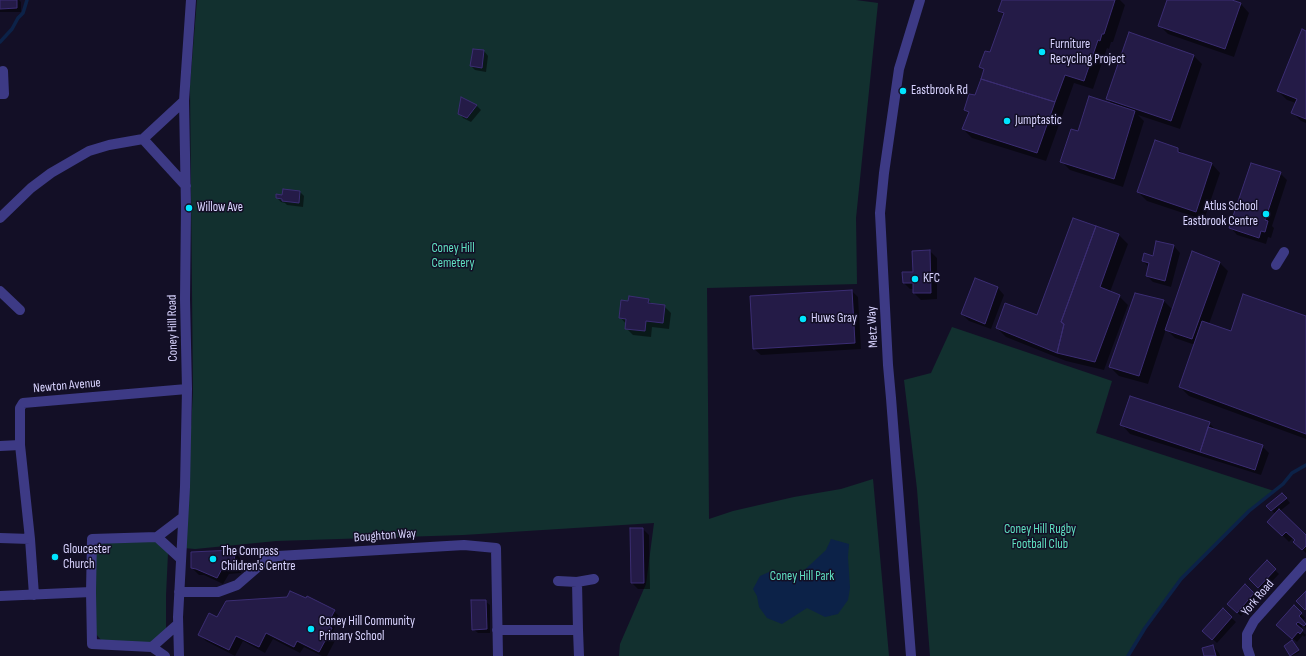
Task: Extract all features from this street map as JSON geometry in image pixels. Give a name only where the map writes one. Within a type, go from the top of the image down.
[{"type":"street","name":"Coney Hill Road","points":[[179,656],[178,624],[182,518],[185,487],[186,389],[186,186],[184,101],[191,0]]},
{"type":"street","name":"Metz Way","points":[[911,656],[888,365],[880,213],[884,173],[899,69],[920,0]]},
{"type":"street","points":[[0,72],[3,71],[4,94],[0,94]]},
{"type":"street","points":[[0,218],[31,188],[51,172],[89,151],[108,145],[143,139],[184,101]]},
{"type":"street","points":[[143,139],[186,186]]},
{"type":"street","points":[[1276,265],[1284,252]]},
{"type":"street","points":[[0,291],[20,310]]},
{"type":"street","name":"Newton Avenue","points":[[34,595],[30,539],[20,445],[20,408],[23,403],[186,389]]},
{"type":"street","points":[[0,446],[20,445]]},
{"type":"street","points":[[165,656],[152,646],[92,644],[92,539],[157,537],[182,518]]},
{"type":"street","points":[[157,537],[180,558]]},
{"type":"street","points":[[0,538],[30,539]]},
{"type":"street","name":"Boughton Way","points":[[179,592],[218,592],[237,585],[267,559],[278,556],[464,544],[496,548],[498,656]]},
{"type":"street","name":"York Road","points":[[1250,656],[1247,647],[1247,634],[1254,621],[1306,563]]},
{"type":"street","points":[[558,581],[577,582],[594,579]]},
{"type":"street","points":[[577,582],[579,656]]},
{"type":"street","points":[[0,596],[91,592]]},
{"type":"street","points":[[152,646],[178,624]]},
{"type":"street","points":[[497,630],[578,630]]},
{"type":"green space","name":"Coney Hill Cemetery","points":[[197,0],[856,0],[878,3],[856,218],[857,284],[707,288],[709,519],[733,511],[794,497],[841,489],[873,479],[889,656],[619,656],[620,644],[646,584],[654,523],[463,535],[276,541],[195,549],[184,548],[193,393],[190,85]]},
{"type":"green space","name":"Coney Hill Rugby Football Club","points":[[952,327],[1112,381],[1096,433],[1274,491],[1249,511],[1181,579],[1145,628],[1128,656],[930,656],[917,489],[904,380],[931,373]]},
{"type":"green space","points":[[156,539],[168,553],[166,629],[152,643],[102,641],[95,633],[96,547],[100,544]]},
{"type":"water","points":[[831,539],[849,544],[848,557],[850,588],[848,600],[838,614],[825,617],[807,608],[782,624],[767,618],[759,607],[757,596],[753,589],[760,576],[769,572],[779,578],[798,576],[826,550]]},
{"type":"building","points":[[0,0],[17,0],[17,8],[0,9]]},
{"type":"building","name":"Furniture Recycling Project","points":[[1002,0],[1115,0],[1104,34],[1102,34],[1100,41],[1098,40],[1084,81],[1065,75],[1055,102],[981,79],[984,69],[979,67],[985,51],[990,52],[1004,13],[998,11]]},
{"type":"building","points":[[1167,0],[1232,0],[1241,3],[1225,49],[1158,26]]},
{"type":"building","points":[[1302,29],[1306,31],[1306,119],[1291,113],[1297,99],[1277,91]]},
{"type":"building","points":[[1129,32],[1194,55],[1171,121],[1106,99]]},
{"type":"building","points":[[473,49],[484,50],[482,68],[470,66]]},
{"type":"building","name":"Jumptastic","points":[[981,79],[1055,102],[1037,153],[962,129],[969,112],[964,110],[969,94],[975,95]]},
{"type":"building","points":[[1089,96],[1135,111],[1114,179],[1060,162],[1071,129],[1078,131]]},
{"type":"building","points":[[461,97],[477,105],[467,118],[458,114]]},
{"type":"building","points":[[1155,140],[1178,148],[1178,152],[1212,163],[1196,212],[1137,192]]},
{"type":"building","points":[[1251,163],[1281,172],[1265,220],[1268,221],[1265,232],[1261,231],[1259,238],[1229,228]]},
{"type":"building","points":[[283,189],[300,191],[299,203],[282,201],[282,199],[276,198],[276,194],[282,195]]},
{"type":"building","points":[[1073,218],[1096,226],[1061,322],[1064,324],[1057,353],[996,328],[1005,303],[1037,315]]},
{"type":"building","points":[[1096,226],[1119,234],[1100,287],[1120,295],[1095,362],[1057,353],[1064,324],[1061,322]]},
{"type":"building","points":[[1156,241],[1174,245],[1165,281],[1146,276],[1149,263],[1142,261],[1144,253],[1153,256]]},
{"type":"building","points":[[930,250],[931,293],[913,293],[913,283],[903,283],[902,272],[913,272],[912,251]]},
{"type":"building","points":[[1192,251],[1220,262],[1192,339],[1165,330]]},
{"type":"building","points":[[975,278],[998,287],[985,324],[961,314]]},
{"type":"building","name":"Huws Gray","points":[[852,290],[855,343],[753,349],[750,296]]},
{"type":"building","points":[[1135,293],[1164,300],[1139,376],[1109,367]]},
{"type":"building","points":[[1243,294],[1306,316],[1306,434],[1179,387],[1202,321],[1231,331]]},
{"type":"building","points":[[629,296],[649,299],[648,303],[665,305],[663,323],[646,321],[645,331],[625,329],[626,319],[619,318],[621,300],[628,301]]},
{"type":"building","points":[[1130,396],[1210,422],[1200,452],[1120,425]]},
{"type":"building","points":[[1208,427],[1263,445],[1255,470],[1200,452]]},
{"type":"building","points":[[1282,493],[1287,498],[1271,511],[1266,506]]},
{"type":"building","points":[[1279,509],[1306,535],[1306,546],[1302,550],[1293,542],[1295,540],[1286,532],[1282,536],[1267,522]]},
{"type":"building","points":[[630,528],[643,528],[644,583],[631,583]]},
{"type":"building","name":"The Compass Children's Centre","points":[[234,550],[235,567],[223,567],[217,578],[191,568],[191,552]]},
{"type":"building","points":[[1267,560],[1276,569],[1258,588],[1249,579]]},
{"type":"building","points":[[1245,584],[1254,593],[1237,613],[1227,604]]},
{"type":"building","points":[[290,591],[306,598],[307,596],[335,610],[327,625],[332,628],[319,652],[297,641],[294,647],[266,633],[259,647],[236,636],[229,650],[198,635],[209,613],[217,617],[226,601],[287,597]]},
{"type":"building","points":[[1306,591],[1306,608],[1305,610],[1296,601]]},
{"type":"building","points":[[471,600],[486,600],[487,629],[472,630]]},
{"type":"building","points":[[1294,605],[1302,613],[1299,616],[1306,624],[1304,626],[1298,622],[1296,624],[1303,630],[1300,634],[1298,632],[1292,639],[1276,625]]},
{"type":"building","points":[[1223,608],[1232,617],[1212,640],[1202,631]]},
{"type":"building","points":[[1292,640],[1299,650],[1290,656],[1284,646]]},
{"type":"building","points":[[1213,645],[1216,656],[1204,656],[1202,648]]},
{"type":"waterway","points":[[0,42],[12,29],[18,18],[23,13],[27,0]]},
{"type":"waterway","points":[[1128,656],[1145,628],[1181,579],[1249,511],[1283,484],[1292,473],[1306,465]]},
{"type":"place","name":"Furniture Recycling Project","points":[[1042,52]]},
{"type":"place","name":"Eastbrook Rd","points":[[903,91]]},
{"type":"place","name":"Jumptastic","points":[[1007,121]]},
{"type":"place","name":"Willow Ave","points":[[189,208]]},
{"type":"place","name":"Atlus School Eastbrook Centre","points":[[1266,214]]},
{"type":"place","name":"KFC","points":[[915,279]]},
{"type":"place","name":"Huws Gray","points":[[803,319]]},
{"type":"place","name":"Gloucester Church","points":[[55,557]]},
{"type":"place","name":"The Compass Children's Centre","points":[[213,559]]},
{"type":"place","name":"Coney Hill Community Primary School","points":[[311,629]]},
{"type":"park label","name":"Coney Hill Park","points":[[802,577]]}]
